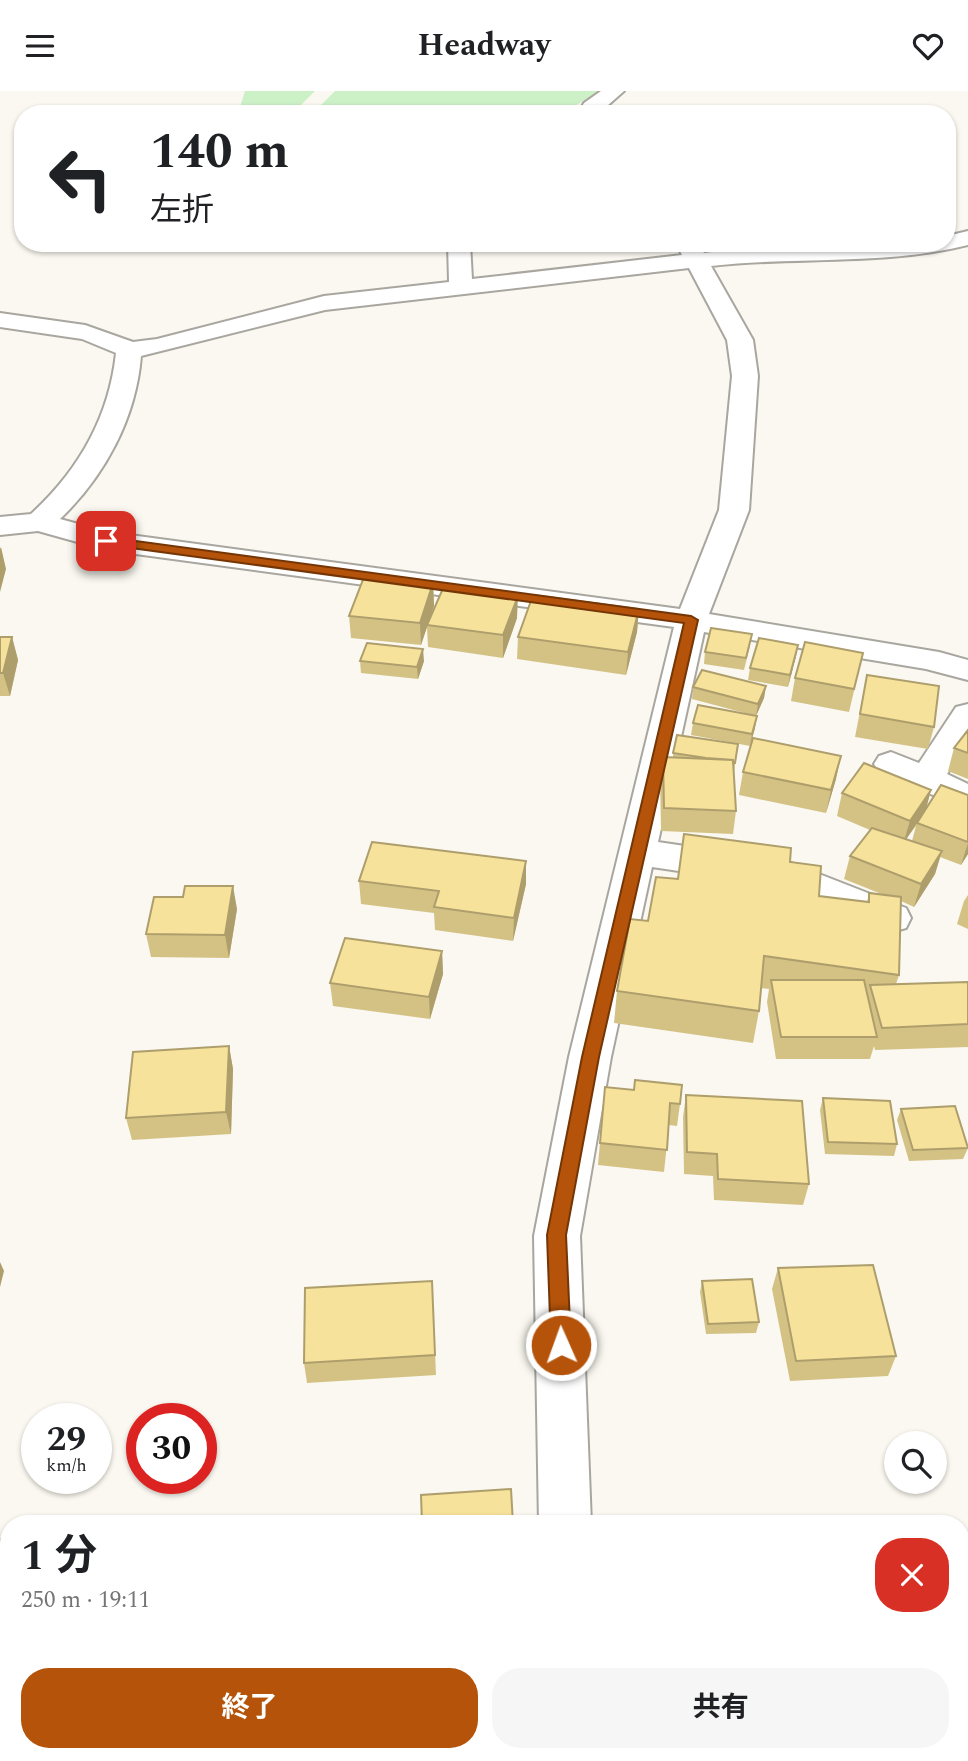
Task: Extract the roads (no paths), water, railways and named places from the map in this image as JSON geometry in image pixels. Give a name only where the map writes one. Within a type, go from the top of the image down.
[{"type":"street","points":[[594,105],[614,91]]},
{"type":"street","points":[[459,252],[460,289]]},
{"type":"street","points":[[0,320],[76,332],[120,343],[129,350],[158,346],[324,303],[460,289],[588,262],[691,252],[735,256],[842,252]]},
{"type":"street","points":[[565,1515],[557,1235],[590,1057],[691,620],[734,510],[745,376],[740,339],[691,252]]},
{"type":"street","points":[[39,522],[62,502],[98,451],[118,406],[128,367],[129,350]]},
{"type":"street","points":[[0,526],[39,522],[106,541],[691,620],[928,659],[968,669]]},
{"type":"street","points":[[926,779],[968,715]]},
{"type":"street","points":[[891,764],[968,798]]},
{"type":"street","points":[[637,852],[786,874],[892,918]]}]
